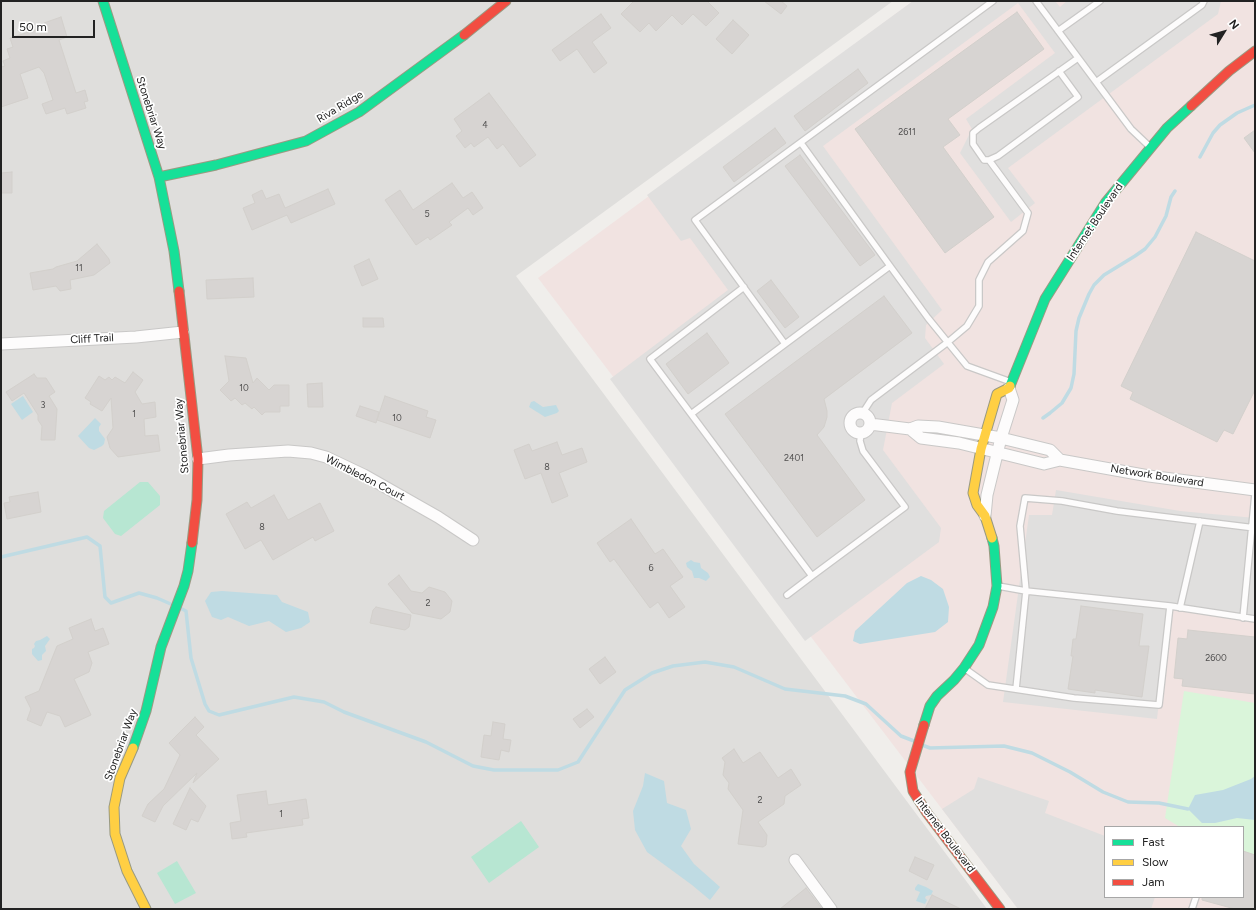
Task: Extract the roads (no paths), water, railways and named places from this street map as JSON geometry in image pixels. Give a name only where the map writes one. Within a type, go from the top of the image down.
[{"type":"street","name":"Stonebriar Way","points":[[103,1],[159,177],[174,251],[198,459],[197,500],[188,571],[184,586],[161,646],[146,711],[139,734],[120,778],[114,807],[115,834],[127,871],[146,909]]},
{"type":"street","name":"Riva Ridge","points":[[159,177],[216,165],[306,141],[359,112],[463,36],[506,1]]},
{"type":"street","name":"Internet Boulevard","points":[[1000,909],[912,791],[910,772],[930,706],[937,696],[964,668],[979,645],[993,607],[997,586],[994,546],[985,516],[977,505],[973,492],[981,449],[997,394],[1010,385],[1045,299],[1106,202],[1167,128],[1229,71],[1255,51]]},
{"type":"street","name":"Cliff Trail","points":[[1,344],[136,337],[183,332]]},
{"type":"street","name":"Internet Boulevard","points":[[985,516],[987,495],[1001,438],[1014,400],[1010,385]]},
{"type":"street","points":[[856,414],[862,414],[868,417],[870,424],[867,430],[861,433],[852,428],[851,421],[856,414]]},
{"type":"street","name":"Network Boulevard","points":[[870,424],[910,429],[918,426],[938,427],[1001,438],[1050,450],[1060,460]]},
{"type":"street","name":"Network Boulevard","points":[[910,429],[921,438],[959,443],[1044,464],[1060,460],[1149,476],[1255,490]]},
{"type":"street","name":"Wimbledon Court","points":[[198,459],[229,455],[288,451],[311,453],[326,457],[364,475],[438,517],[474,540]]},
{"type":"street","points":[[796,860],[831,909]]},
{"type":"lane","points":[[785,344],[695,220],[993,1]]},
{"type":"lane","points":[[1036,1],[1131,129],[1150,147]]},
{"type":"lane","points":[[1058,31],[1100,1]]},
{"type":"lane","points":[[1096,82],[1202,5],[1204,1]]},
{"type":"lane","points":[[1059,72],[1078,97],[998,156],[989,160],[984,160],[973,144],[973,133],[1078,58]]},
{"type":"lane","points":[[801,143],[928,318],[967,366],[1010,385]]},
{"type":"lane","points":[[862,414],[871,400],[967,326],[979,306],[979,280],[988,262],[1023,231],[1028,213],[989,160]]},
{"type":"lane","points":[[691,414],[890,266]]},
{"type":"lane","points":[[744,287],[650,358],[812,576]]},
{"type":"lane","points":[[788,595],[905,507],[864,451],[860,441],[861,433]]},
{"type":"lane","points":[[1243,618],[1253,528],[1255,494]]},
{"type":"lane","points":[[1016,689],[1026,591],[1020,526],[1025,498],[1062,501],[1117,511],[1253,528]]},
{"type":"lane","points":[[1180,608],[1200,521]]},
{"type":"lane","points":[[997,586],[1026,591],[1170,606],[1255,620]]},
{"type":"lane","points":[[964,668],[988,685],[1074,698],[1160,704],[1170,606]]},
{"type":"lane","points":[[1192,909],[1196,898]]},
{"type":"water","points":[[23,396],[33,412],[22,420],[11,404]]},
{"type":"water","points":[[534,401],[543,407],[556,405],[559,411],[545,417],[529,407],[531,402]]},
{"type":"water","points":[[95,418],[101,424],[99,431],[105,439],[102,446],[94,450],[89,448],[78,436]]},
{"type":"water","points":[[691,560],[700,563],[701,568],[708,573],[710,577],[706,581],[699,578],[694,578],[692,571],[687,567],[686,563]]},
{"type":"water","points":[[921,576],[931,580],[943,589],[949,607],[948,622],[935,632],[860,644],[853,641],[855,631],[907,583]]},
{"type":"water","points":[[222,591],[277,595],[282,602],[308,612],[310,622],[301,628],[286,632],[269,621],[249,626],[228,617],[221,620],[212,617],[205,601],[211,592]]},
{"type":"water","points":[[47,636],[50,639],[45,646],[46,651],[42,655],[42,660],[38,661],[32,654],[32,649],[35,646],[34,644],[36,641]]},
{"type":"water","points":[[645,773],[664,781],[667,803],[686,810],[691,829],[681,846],[694,864],[720,887],[710,900],[647,852],[635,830],[633,811],[643,786]]},
{"type":"water","points":[[1255,776],[1255,820],[1237,818],[1215,823],[1202,823],[1188,809],[1195,795],[1223,790]]},
{"type":"water","points":[[918,884],[933,891],[931,895],[926,896],[925,898],[927,900],[925,904],[916,901],[920,892],[915,890]]},
{"type":"waterway","points":[[1200,157],[1213,133],[1220,125],[1237,113],[1255,105]]},
{"type":"waterway","points":[[1043,418],[1062,403],[1071,388],[1074,374],[1076,331],[1079,318],[1094,285],[1104,275],[1145,249],[1155,237],[1166,216],[1171,197],[1175,191]]},
{"type":"waterway","points":[[1,557],[87,537],[100,546],[105,597],[111,603],[139,593],[157,598],[173,605]]},
{"type":"waterway","points":[[180,608],[186,611],[191,658],[205,704],[209,711],[219,715],[294,697],[324,702],[344,712],[426,742],[473,766],[494,770],[558,770],[578,762],[625,690],[652,673],[673,666],[705,662],[734,667],[785,689],[845,696],[866,704],[901,736],[914,741]]},
{"type":"waterway","points":[[922,745],[930,748],[1004,746],[1032,753],[1070,772],[1103,792],[1128,802],[1159,803],[1188,809]]}]
